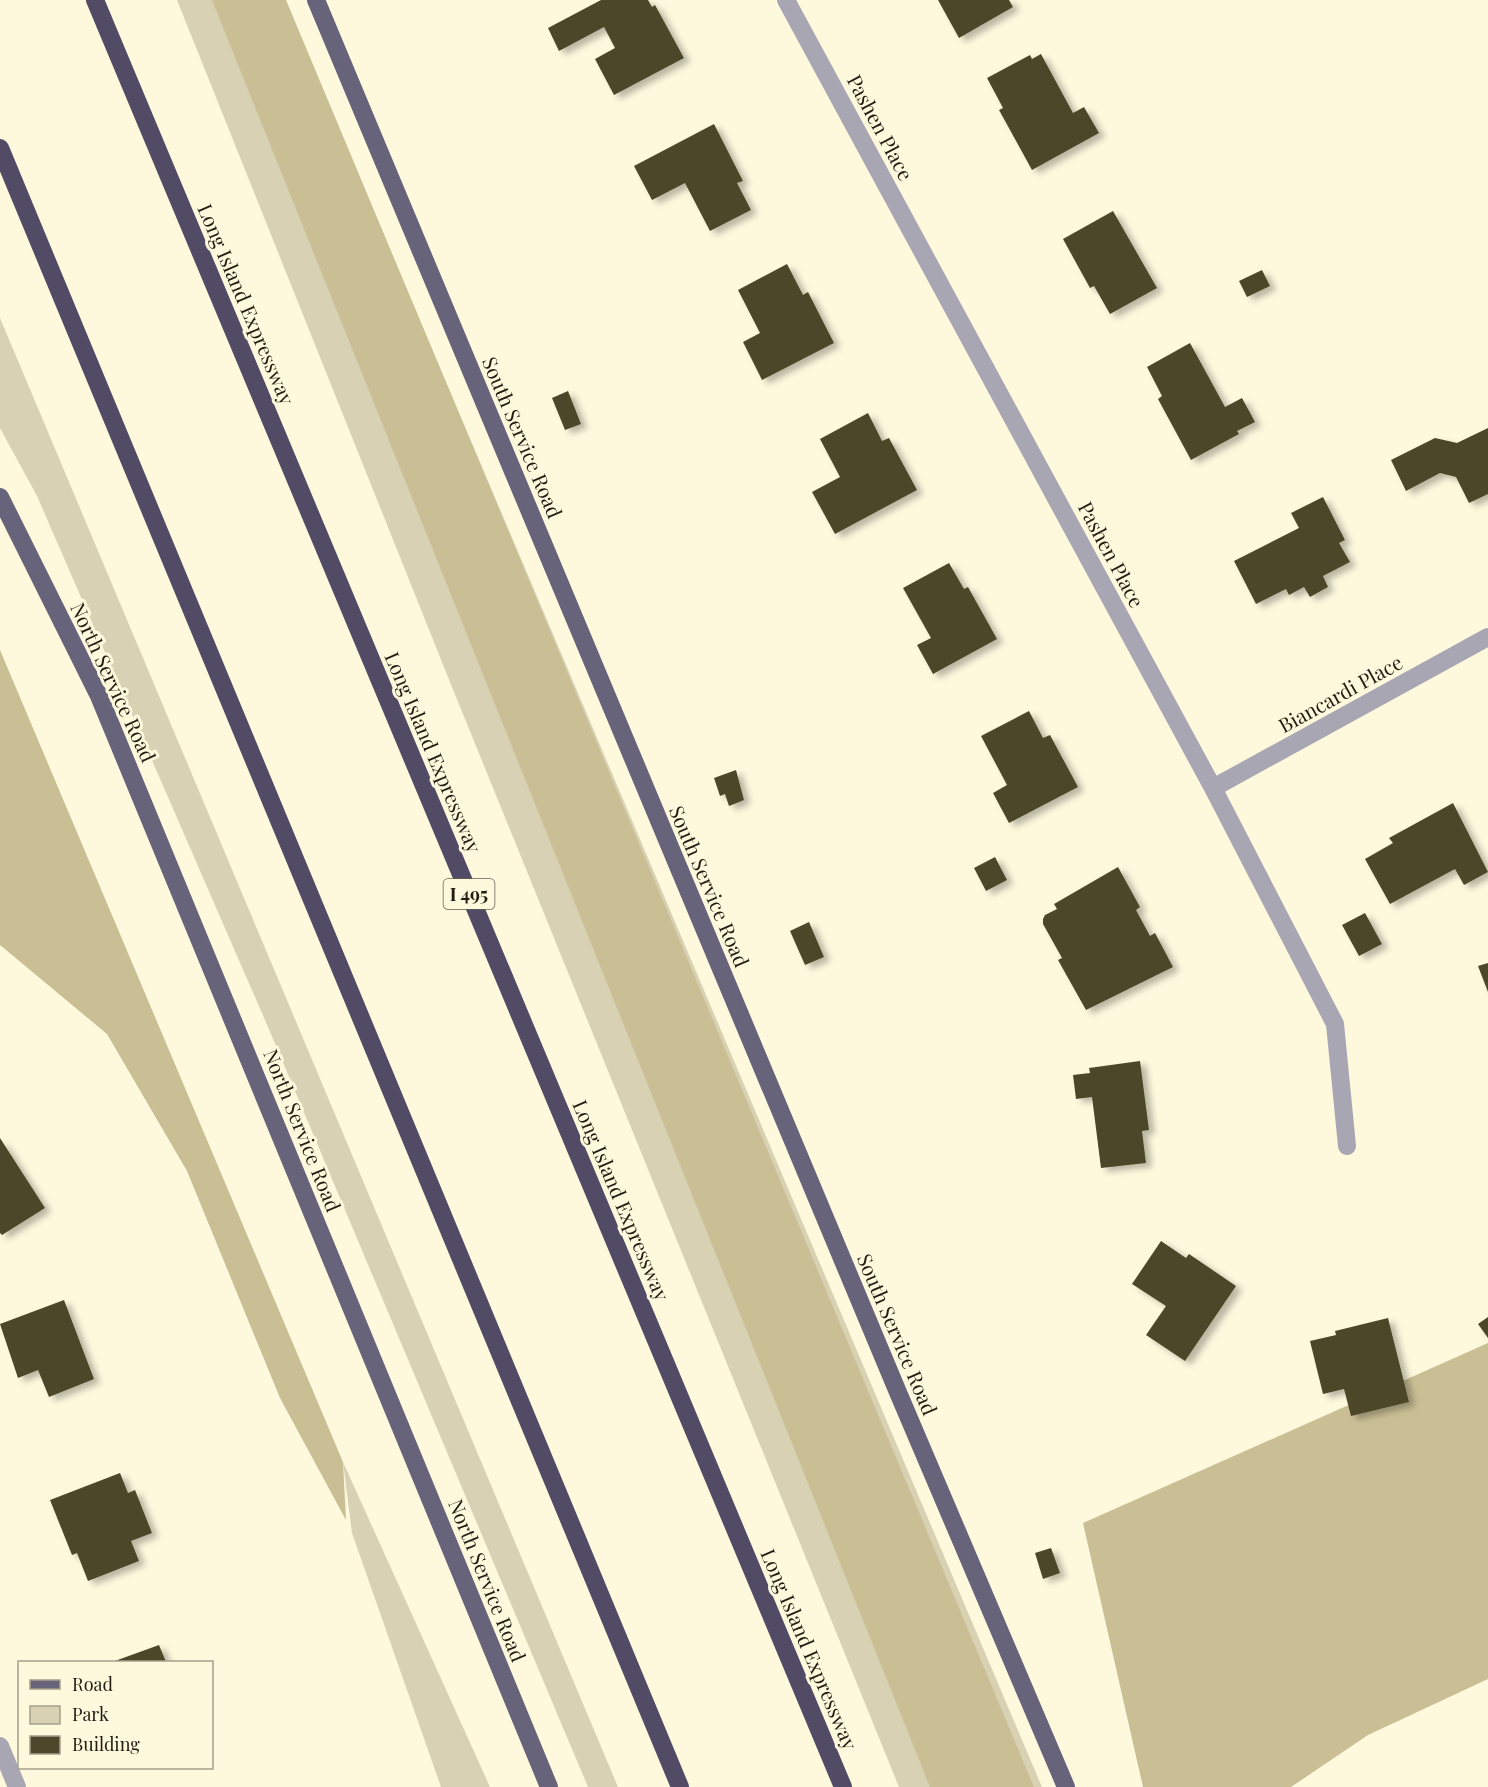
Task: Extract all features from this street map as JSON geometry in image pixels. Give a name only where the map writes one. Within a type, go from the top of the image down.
[{"type":"highway","name":"Long Island Expressway","points":[[95,0],[843,1787]]},
{"type":"highway","points":[[0,148],[680,1787]]},
{"type":"main road","name":"South Service Road","points":[[316,0],[897,1390],[1066,1787]]},
{"type":"main road","name":"North Service Road","points":[[0,497],[99,696],[549,1787]]},
{"type":"street","name":"Pashen Place","points":[[786,0],[1213,788],[1335,1024],[1347,1146]]},
{"type":"street","name":"Biancardi Place","points":[[1213,788],[1488,637]]},
{"type":"street","points":[[0,1746],[17,1787]]},
{"type":"green space","points":[[177,0],[284,0],[1042,1787],[899,1787],[450,682]]},
{"type":"green space","points":[[0,318],[618,1787],[588,1787],[268,1027],[37,496],[0,428]]},
{"type":"green space","points":[[343,1462],[490,1787],[441,1787],[352,1533]]},
{"type":"shaded area","points":[[212,0],[286,0],[1034,1787],[930,1787]]},
{"type":"shaded area","points":[[0,650],[343,1462],[346,1520],[280,1398],[187,1171],[107,1034],[0,945]]},
{"type":"shaded area","points":[[1488,1343],[1488,1679],[1368,1735],[1291,1787],[1143,1787],[1083,1523]]},
{"type":"building","points":[[601,0],[648,0],[652,7],[655,5],[684,58],[614,95],[595,59],[615,48],[604,27],[559,51],[548,28]]},
{"type":"building","points":[[938,0],[1009,0],[1013,7],[959,38]]},
{"type":"building","points":[[1041,54],[1073,113],[1084,107],[1099,133],[1032,170],[999,110],[1003,108],[987,78],[1030,55],[1032,59]]},
{"type":"building","points":[[714,124],[743,181],[737,183],[751,210],[710,231],[685,183],[652,200],[634,166]]},
{"type":"building","points":[[1113,211],[1157,288],[1110,314],[1094,286],[1090,288],[1063,239]]},
{"type":"building","points":[[787,264],[803,295],[808,292],[834,343],[762,380],[743,342],[760,333],[738,290]]},
{"type":"building","points":[[1262,270],[1270,286],[1247,297],[1239,281]]},
{"type":"building","points":[[1190,343],[1225,407],[1242,398],[1255,422],[1237,431],[1239,434],[1191,460],[1158,399],[1162,396],[1147,367]]},
{"type":"building","points":[[568,391],[581,424],[565,430],[552,398]]},
{"type":"building","points":[[868,413],[882,441],[889,438],[917,490],[835,534],[812,492],[840,477],[820,439]]},
{"type":"building","points":[[1488,428],[1488,494],[1469,503],[1456,477],[1440,473],[1406,491],[1391,460],[1435,438],[1457,443]]},
{"type":"building","points":[[1323,497],[1345,540],[1339,543],[1350,562],[1323,576],[1328,587],[1310,597],[1304,587],[1289,595],[1286,589],[1256,604],[1234,561],[1299,528],[1291,513]]},
{"type":"building","points":[[949,563],[964,589],[968,587],[997,639],[933,674],[917,645],[931,638],[903,588]]},
{"type":"building","points":[[1029,711],[1043,738],[1050,735],[1078,787],[1009,823],[993,793],[1007,785],[981,736]]},
{"type":"building","points":[[736,770],[744,800],[729,806],[725,794],[720,796],[714,778]]},
{"type":"building","points":[[1453,803],[1488,872],[1464,885],[1455,869],[1390,904],[1365,859],[1393,843],[1389,838]]},
{"type":"building","points":[[995,857],[1007,880],[986,891],[974,868]]},
{"type":"building","points":[[1118,867],[1140,907],[1136,910],[1150,936],[1155,933],[1173,967],[1086,1010],[1058,960],[1062,958],[1043,924],[1043,919],[1045,915],[1057,909],[1054,904]]},
{"type":"building","points":[[1365,913],[1382,944],[1359,956],[1342,925]]},
{"type":"building","points":[[809,922],[824,957],[805,965],[790,931]]},
{"type":"building","points":[[1488,963],[1488,992],[1478,966]]},
{"type":"building","points":[[1140,1061],[1149,1130],[1142,1131],[1146,1163],[1101,1168],[1092,1097],[1076,1099],[1073,1075],[1090,1073],[1089,1068]]},
{"type":"building","points":[[0,1138],[45,1208],[2,1235],[0,1233]]},
{"type":"building","points":[[1161,1241],[1186,1258],[1189,1254],[1236,1286],[1185,1361],[1146,1335],[1166,1306],[1132,1284]]},
{"type":"building","points":[[64,1300],[94,1379],[49,1397],[38,1370],[18,1378],[0,1324]]},
{"type":"building","points":[[1488,1317],[1488,1338],[1478,1324]]},
{"type":"building","points":[[1388,1318],[1409,1402],[1351,1416],[1344,1389],[1323,1394],[1310,1341],[1336,1335],[1335,1331]]},
{"type":"building","points":[[120,1473],[128,1493],[135,1490],[152,1533],[131,1541],[139,1561],[88,1581],[77,1553],[72,1555],[50,1500]]},
{"type":"building","points":[[1051,1548],[1060,1573],[1043,1579],[1035,1553]]},
{"type":"building","points":[[159,1645],[166,1661],[115,1661]]}]
